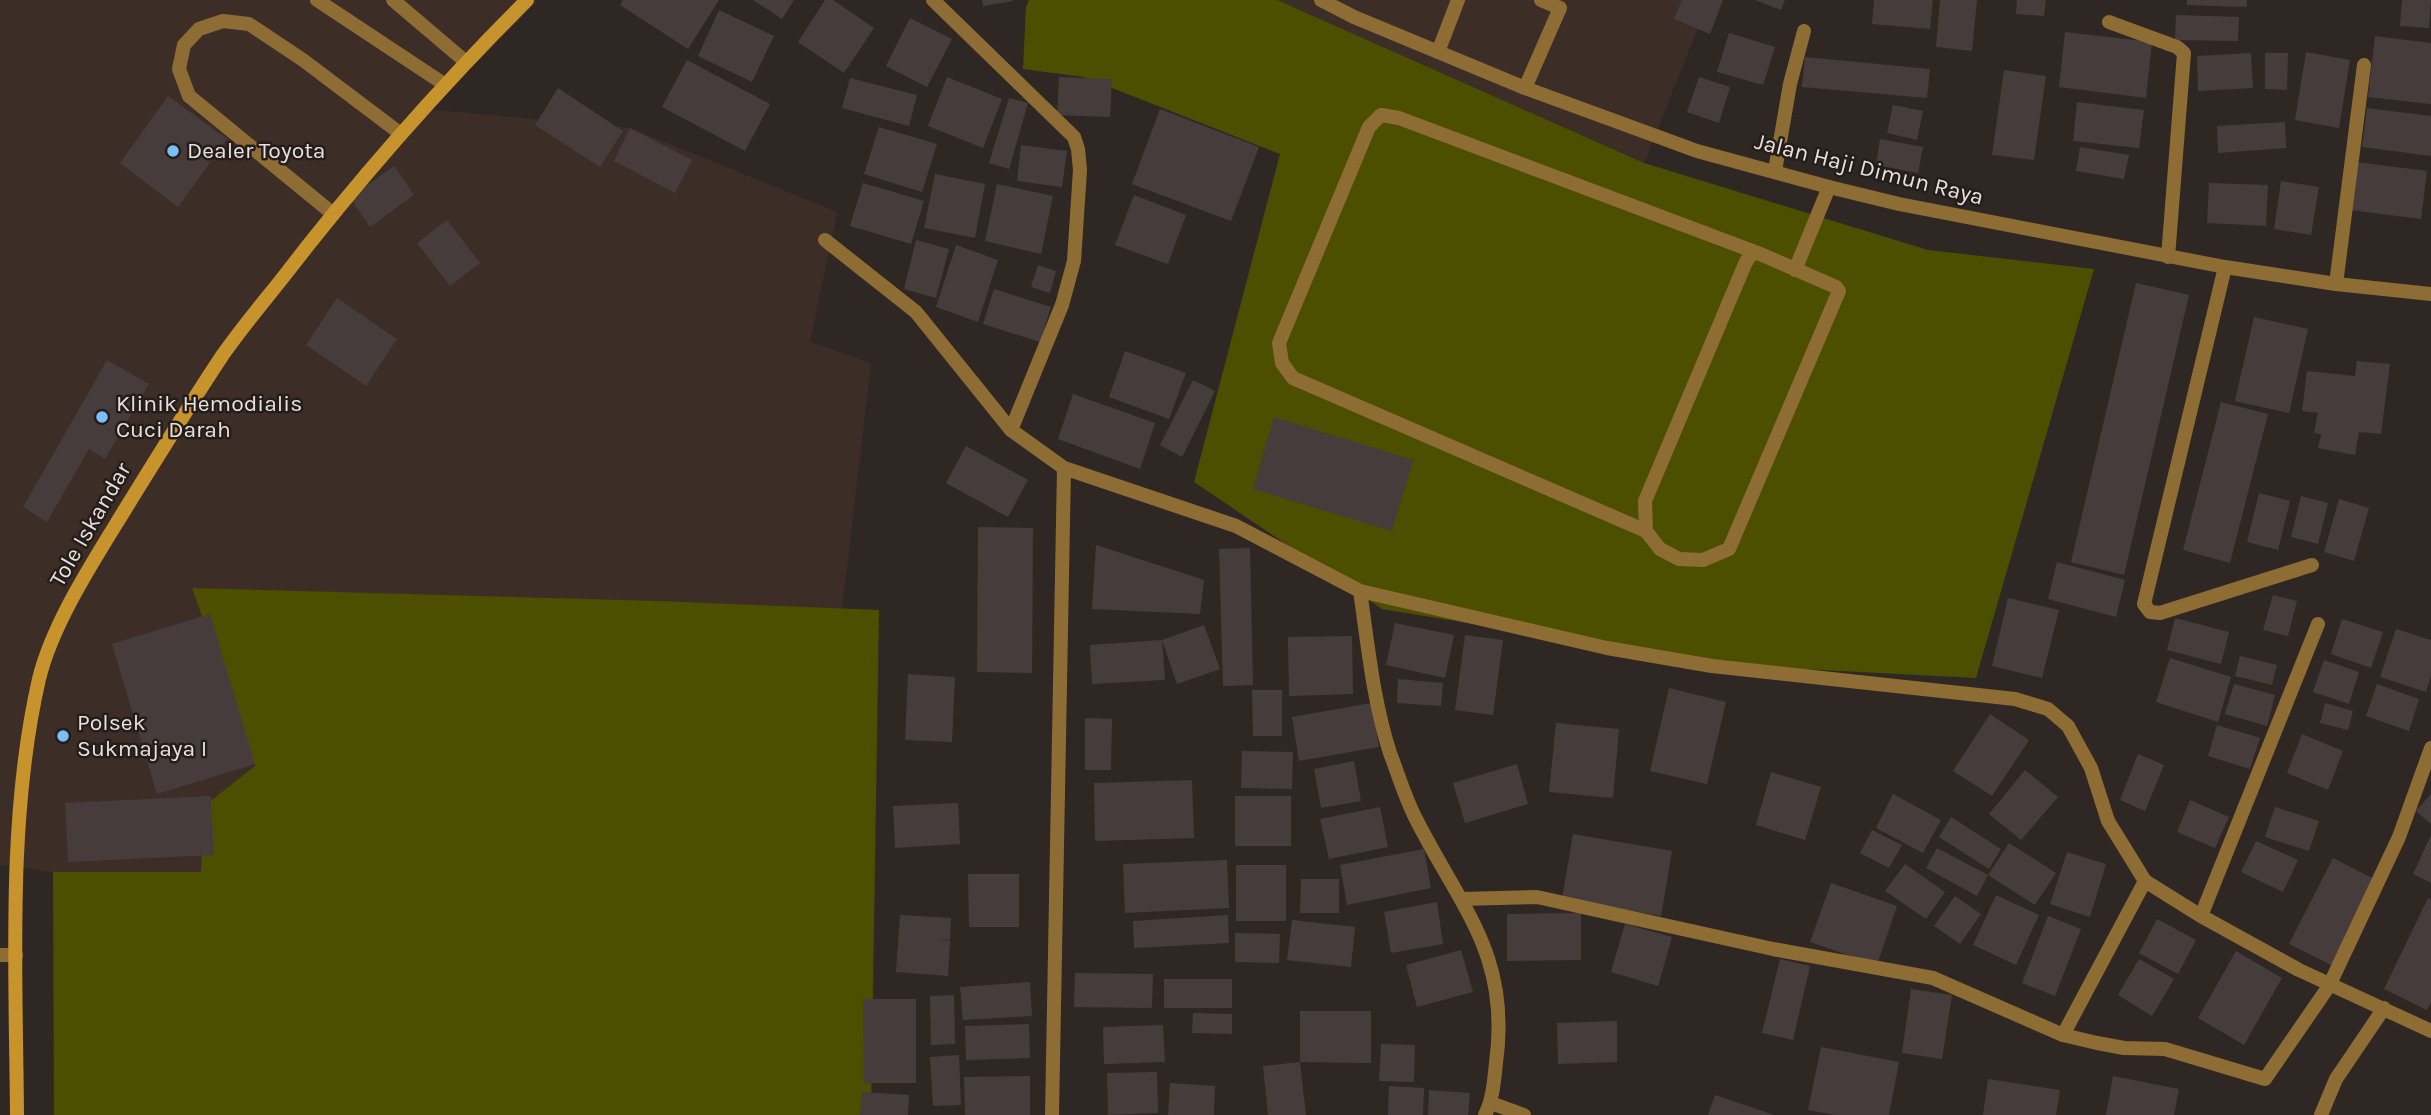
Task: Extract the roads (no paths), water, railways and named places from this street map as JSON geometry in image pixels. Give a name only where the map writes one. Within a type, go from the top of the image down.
[{"type":"main road","name":"Tole Iskandar","points":[[17,1115],[18,847],[27,743],[40,676],[60,623],[103,546],[224,354],[332,213],[444,84],[527,0]]},
{"type":"street","points":[[317,0],[444,84]]},
{"type":"street","points":[[393,0],[466,62]]},
{"type":"street","points":[[933,0],[1074,137],[1078,149],[1080,170],[1074,261],[1062,305],[1011,430]]},
{"type":"street","name":"Jalan Haji Dimun Raya","points":[[1321,0],[1354,17],[1525,88],[1697,151],[1829,187],[1899,204],[2168,257],[2336,284],[2431,294]]},
{"type":"street","points":[[1438,52],[1458,0]]},
{"type":"street","points":[[1525,88],[1560,8],[1541,0]]},
{"type":"street","points":[[332,213],[188,96],[179,69],[184,46],[199,29],[223,21],[249,24],[303,60],[401,134]]},
{"type":"street","points":[[2109,22],[2177,47],[2185,53],[2168,257]]},
{"type":"street","points":[[1775,171],[1790,84],[1804,31]]},
{"type":"street","points":[[2336,284],[2364,65]]},
{"type":"street","points":[[1381,115],[1399,118],[1758,253],[1836,286],[1839,292],[1729,549],[1703,560],[1679,559],[1660,549],[1646,531],[1293,378],[1282,363],[1279,343],[1370,127],[1381,115]]},
{"type":"street","points":[[1795,270],[1829,187]]},
{"type":"street","points":[[825,240],[916,312],[1011,430],[1065,468],[1236,526],[1360,591],[1607,648],[1712,666],[2015,699],[2048,709],[2068,726],[2091,768],[2108,821],[2145,881],[2201,916],[2329,986],[2431,1031]]},
{"type":"street","points":[[1646,531],[1645,501],[1745,264],[1750,256],[1758,253]]},
{"type":"street","points":[[2225,267],[2144,604],[2150,612],[2160,613],[2312,565]]},
{"type":"street","points":[[1052,1115],[1065,468]]},
{"type":"street","points":[[1360,591],[1374,684],[1389,751],[1414,816],[1461,899],[1487,952],[1497,992],[1500,1032],[1488,1109],[1524,1115]]},
{"type":"street","points":[[2201,916],[2318,624]]},
{"type":"street","points":[[1461,899],[1537,897],[1773,949],[1933,978],[2063,1035],[2106,1045],[2165,1049],[2265,1079],[2329,986],[2399,837],[2431,748]]},
{"type":"street","points":[[2063,1035],[2145,881]]},
{"type":"street","points":[[0,955],[16,955]]},
{"type":"street","points":[[2321,1115],[2336,1079],[2384,1008]]},
{"type":"place","name":"Dealer Toyota","points":[[173,151]]},
{"type":"place","name":"Klinik Hemodialis Cuci Darah","points":[[102,417]]},
{"type":"place","name":"Polsek Sukmajaya I","points":[[63,736]]}]
